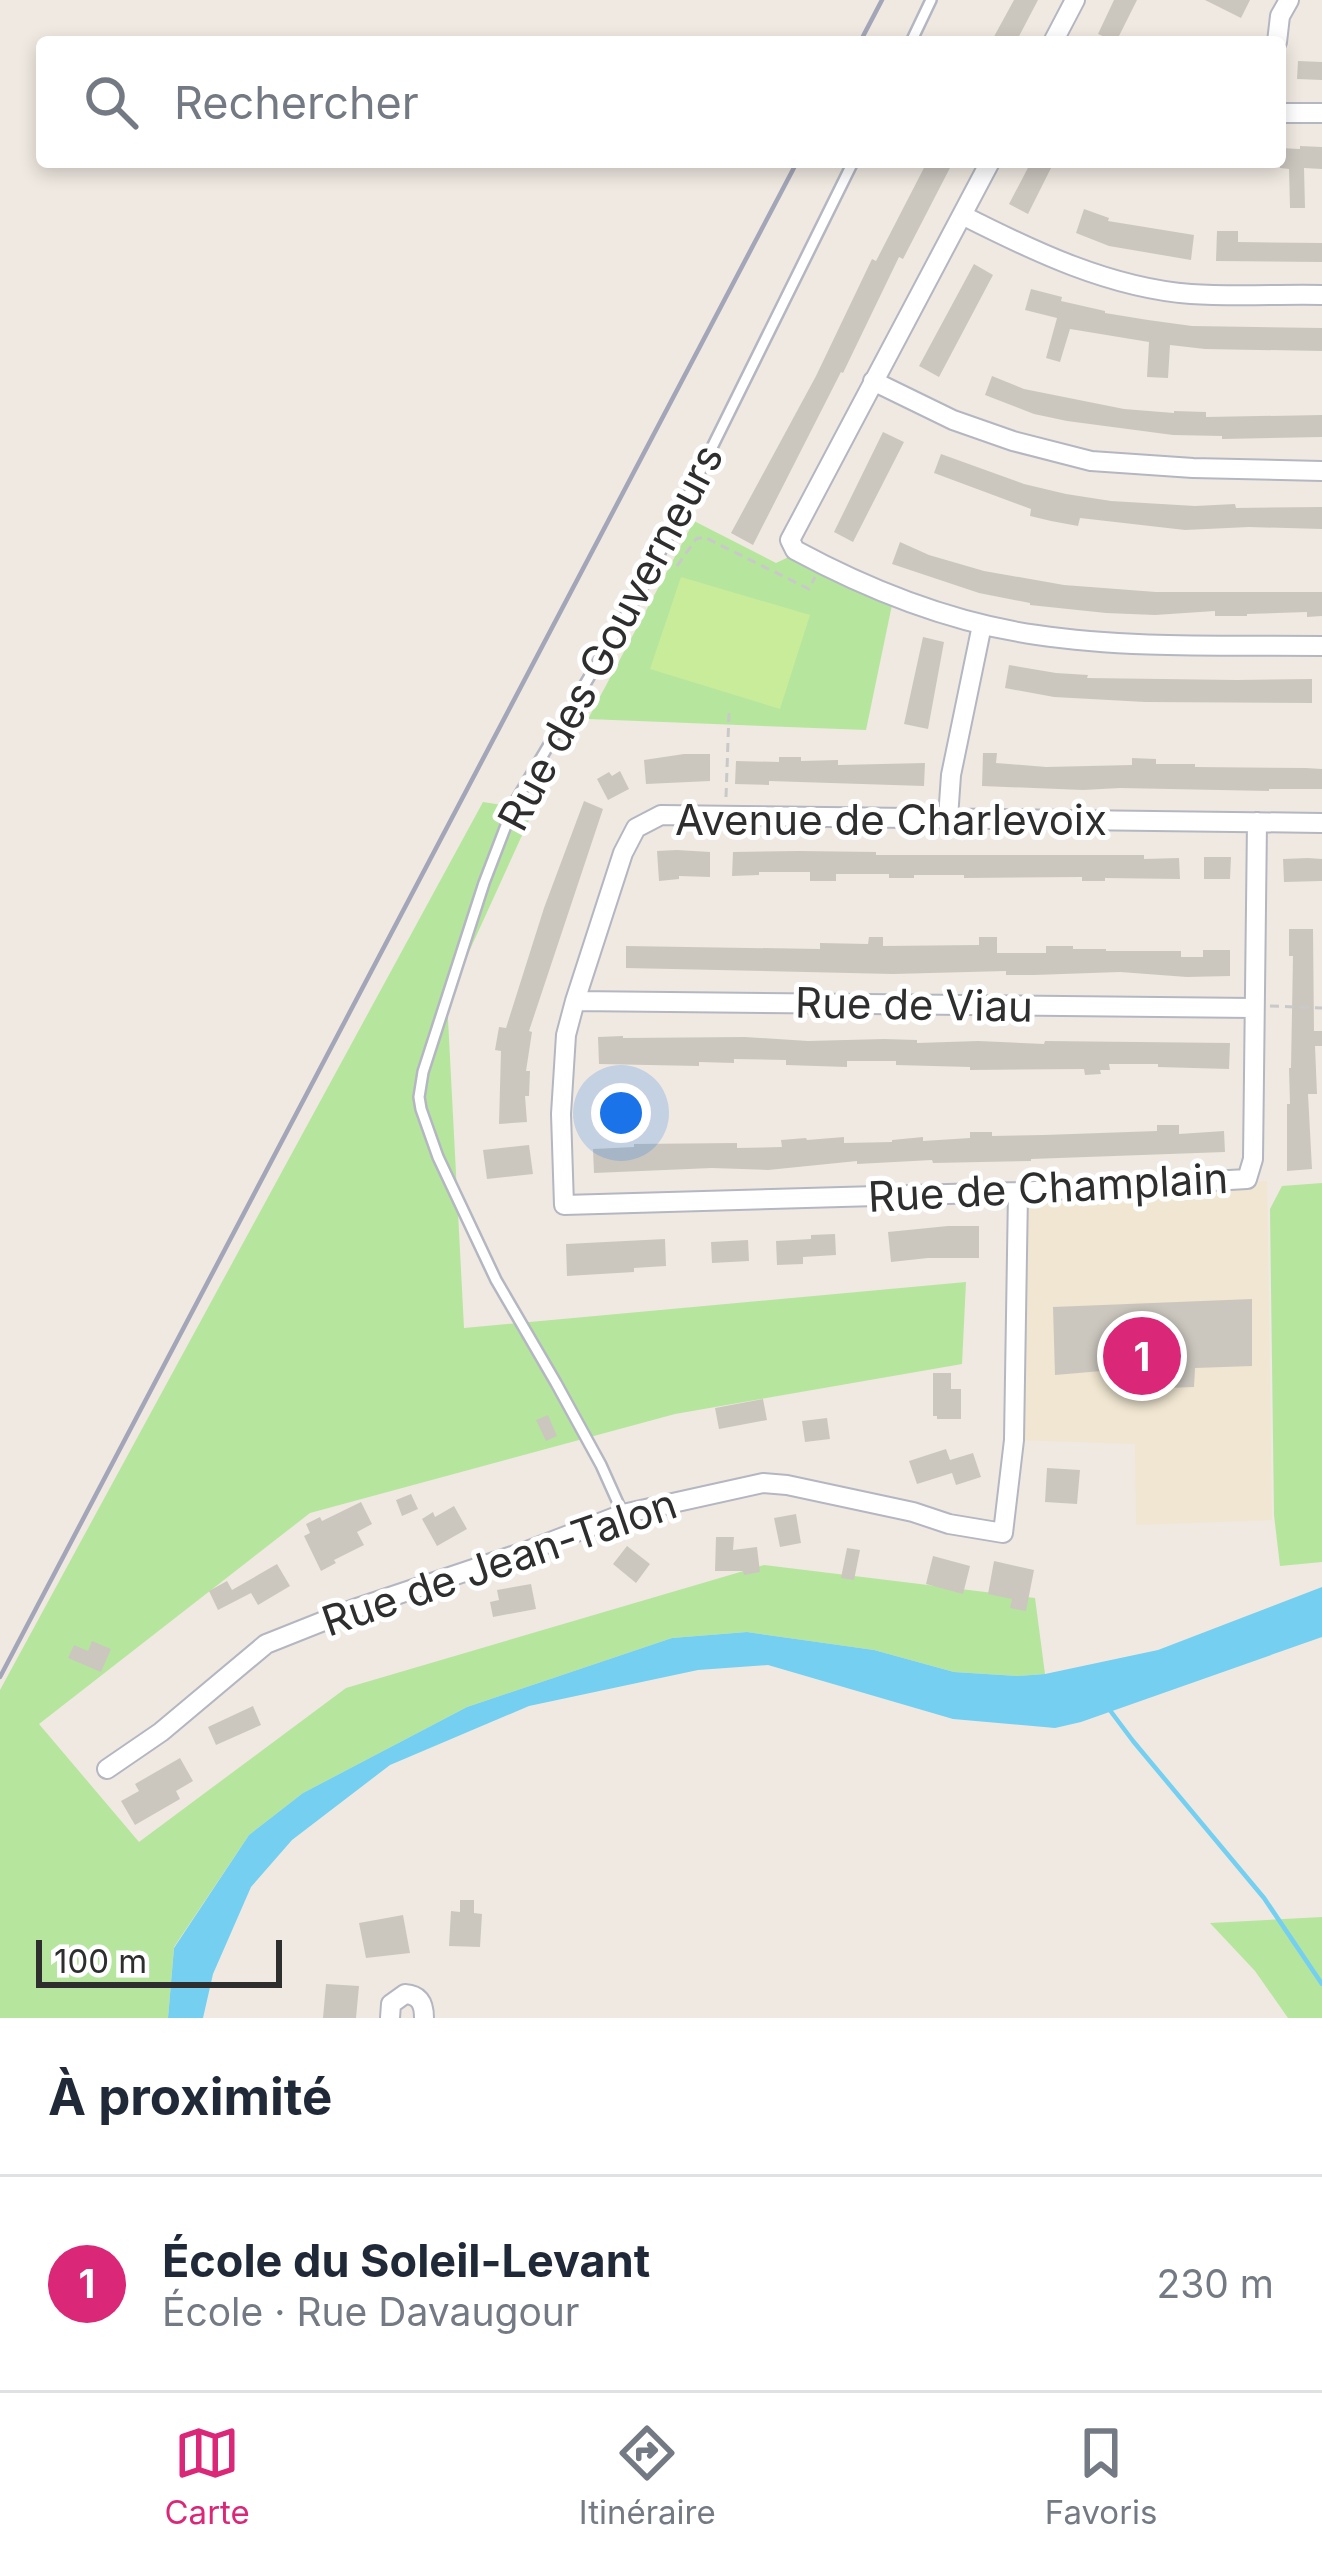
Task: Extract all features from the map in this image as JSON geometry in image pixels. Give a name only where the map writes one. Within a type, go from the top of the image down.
[{"type":"street","points":[[1056,36],[1075,0]]},
{"type":"street","points":[[1278,36],[1288,0]]},
{"type":"street","points":[[1286,113],[1322,113]]},
{"type":"street","points":[[987,168],[790,540],[795,550],[896,596],[982,625],[1036,635],[1094,641],[1322,646]]},
{"type":"street","points":[[962,215],[1032,250],[1107,278],[1188,294],[1322,295]]},
{"type":"street","points":[[873,381],[973,427],[1091,460],[1322,471]]},
{"type":"street","points":[[948,818],[951,775],[982,625]]},
{"type":"street","name":"Avenue de Charlevoix","points":[[564,1205],[561,1114],[566,1035],[574,1001],[623,853],[636,828],[661,815],[1322,823]]},
{"type":"street","name":"Rue de Champlain","points":[[564,1205],[1018,1192],[1247,1180],[1253,1159],[1257,822]]},
{"type":"street","name":"Rue de Viau","points":[[574,1001],[1253,1008]]},
{"type":"street","name":"Rue de Jean-Talon","points":[[107,1769],[161,1732],[266,1644],[623,1514],[763,1483],[1003,1533],[1014,1440],[1018,1192]]},
{"type":"street","points":[[390,2018],[392,2004],[405,1994],[420,2000],[424,2018]]},
{"type":"lane","points":[[914,36],[932,0]]},
{"type":"lane","name":"Rue des Gouverneurs","points":[[623,1514],[601,1465],[496,1280],[438,1157],[419,1097],[423,1072],[515,802],[645,584],[851,168]]},
{"type":"path","points":[[677,566],[696,539],[704,537],[809,589],[820,564]]},
{"type":"path","points":[[725,817],[729,713]]},
{"type":"path","points":[[1253,1008],[1322,1007]]},
{"type":"shaded area","points":[[1267,1181],[1272,1520],[1136,1525],[1135,1444],[1014,1440],[1018,1197]]},
{"type":"green space","points":[[694,521],[776,563],[793,555],[893,600],[866,730],[588,719]]},
{"type":"green space","points":[[681,577],[810,615],[780,709],[650,669]]},
{"type":"green space","points":[[483,802],[514,807],[529,820],[447,1000],[464,1328],[966,1282],[962,1364],[675,1414],[310,1513],[39,1724],[139,1842],[346,1688],[764,1565],[1035,1598],[1045,1674],[954,1672],[874,1650],[747,1632],[672,1638],[467,1707],[303,1793],[249,1835],[174,1947],[168,2018],[0,2018],[0,1690]]},
{"type":"green space","points":[[1322,1183],[1322,1562],[1280,1566],[1274,1515],[1270,1209],[1282,1186]]},
{"type":"green space","points":[[1322,1917],[1322,2018],[1288,2018],[1255,1971],[1210,1923]]},
{"type":"water","points":[[1322,1587],[1322,1637],[1055,1728],[953,1719],[768,1665],[698,1670],[529,1706],[390,1765],[292,1840],[251,1887],[213,1974],[203,2018],[168,2018],[174,1948],[249,1835],[303,1793],[467,1707],[672,1638],[747,1632],[874,1650],[954,1672],[1045,1674],[1158,1650]]},
{"type":"building","points":[[1014,0],[1038,0],[1019,36],[994,36]]},
{"type":"building","points":[[1114,0],[1137,0],[1119,36],[1098,34]]},
{"type":"building","points":[[1205,0],[1250,0],[1241,18]]},
{"type":"building","points":[[1298,61],[1322,62],[1322,80],[1297,79]]},
{"type":"building","points":[[1322,147],[1322,169],[1304,168],[1305,208],[1290,208],[1289,169],[1280,168],[1286,168],[1286,148]]},
{"type":"building","points":[[924,168],[950,168],[903,259],[899,257],[753,545],[731,533],[816,376],[872,259],[876,261]]},
{"type":"building","points":[[1028,168],[1051,168],[1028,214],[1009,204]]},
{"type":"building","points":[[1084,209],[1108,221],[1194,235],[1191,260],[1109,246],[1076,233]]},
{"type":"building","points":[[1217,231],[1238,231],[1238,242],[1322,243],[1322,262],[1216,261]]},
{"type":"building","points":[[974,264],[993,275],[939,377],[919,366]]},
{"type":"building","points":[[1031,289],[1105,313],[1192,326],[1322,328],[1322,351],[1170,345],[1168,378],[1147,377],[1149,342],[1070,329],[1060,362],[1046,358],[1057,318],[1025,310]]},
{"type":"building","points":[[992,376],[1024,389],[1124,409],[1206,412],[1206,417],[1322,415],[1322,437],[1222,439],[1067,421],[985,395]]},
{"type":"building","points":[[883,432],[904,442],[853,542],[834,532]]},
{"type":"building","points":[[941,454],[1024,484],[1111,501],[1322,507],[1322,529],[1185,530],[1080,518],[1078,526],[1051,521],[934,473]]},
{"type":"building","points":[[900,542],[984,571],[1064,585],[1156,592],[1322,592],[1322,616],[1307,617],[1307,612],[1215,616],[1215,611],[1155,615],[1030,605],[892,564]]},
{"type":"building","points":[[923,637],[944,642],[928,729],[904,724]]},
{"type":"building","points":[[1009,665],[1087,678],[1312,679],[1312,703],[1054,697],[1005,688]]},
{"type":"building","points":[[983,753],[997,753],[996,763],[1046,767],[1132,765],[1132,758],[1195,767],[1322,769],[1322,789],[982,786]]},
{"type":"building","points":[[710,754],[710,781],[646,784],[644,760]]},
{"type":"building","points":[[779,757],[838,760],[838,765],[925,763],[924,786],[735,784],[736,761],[779,762]]},
{"type":"building","points":[[620,771],[629,789],[608,800],[597,779]]},
{"type":"building","points":[[584,801],[603,809],[529,1031],[527,1122],[499,1124],[501,1051],[495,1050],[499,1027],[506,1028]]},
{"type":"building","points":[[657,851],[710,852],[710,877],[659,881]]},
{"type":"building","points":[[733,852],[1144,855],[1144,859],[1179,858],[1180,879],[836,874],[836,881],[810,881],[810,872],[732,876]]},
{"type":"building","points":[[1204,857],[1231,857],[1230,879],[1204,879]]},
{"type":"building","points":[[1283,859],[1322,859],[1322,881],[1284,882]]},
{"type":"building","points":[[1289,929],[1313,929],[1314,1031],[1322,1031],[1322,1046],[1315,1046],[1317,1094],[1308,1094],[1312,1169],[1287,1171],[1293,956],[1289,956]]},
{"type":"building","points":[[869,937],[883,937],[883,946],[979,945],[979,937],[997,937],[997,953],[1046,953],[1046,946],[1073,946],[1181,951],[1181,957],[1203,957],[1203,950],[1230,950],[1230,976],[626,968],[626,946],[820,949],[820,943],[868,944]]},
{"type":"building","points":[[598,1037],[917,1043],[1230,1043],[1229,1069],[1109,1064],[1110,1070],[1085,1075],[1084,1069],[970,1070],[896,1065],[896,1061],[847,1061],[847,1067],[734,1059],[734,1063],[699,1062],[699,1066],[599,1064]]},
{"type":"building","points":[[1157,1125],[1179,1125],[1179,1134],[1224,1131],[1225,1152],[594,1173],[593,1149],[634,1144],[782,1147],[781,1140],[806,1138],[844,1137],[844,1143],[923,1137],[923,1141],[970,1138],[970,1132],[992,1132],[992,1136],[1157,1131]]},
{"type":"building","points":[[529,1145],[533,1174],[487,1179],[483,1150]]},
{"type":"building","points":[[979,1226],[979,1258],[891,1262],[888,1232]]},
{"type":"building","points":[[835,1234],[836,1255],[777,1265],[776,1241]]},
{"type":"building","points":[[665,1239],[666,1266],[567,1276],[566,1244]]},
{"type":"building","points":[[748,1240],[749,1261],[712,1263],[711,1242]]},
{"type":"building","points":[[1252,1299],[1252,1366],[1195,1368],[1194,1387],[1112,1390],[1113,1370],[1055,1375],[1053,1307]]},
{"type":"building","points":[[933,1373],[951,1373],[951,1389],[961,1389],[961,1419],[933,1416]]},
{"type":"building","points":[[763,1399],[767,1420],[719,1429],[715,1408]]},
{"type":"building","points":[[548,1415],[557,1436],[546,1441],[536,1420]]},
{"type":"building","points":[[827,1418],[830,1439],[805,1442],[802,1421]]},
{"type":"building","points":[[946,1449],[950,1460],[973,1453],[981,1477],[956,1485],[952,1473],[917,1484],[909,1461]]},
{"type":"building","points":[[1047,1468],[1080,1470],[1077,1504],[1045,1502]]},
{"type":"building","points":[[411,1494],[418,1509],[402,1516],[396,1500]]},
{"type":"building","points":[[361,1502],[372,1524],[357,1532],[364,1545],[321,1571],[304,1536],[310,1533],[306,1524]]},
{"type":"building","points":[[454,1506],[467,1529],[437,1546],[422,1519]]},
{"type":"building","points":[[796,1514],[801,1543],[780,1547],[774,1518]]},
{"type":"building","points":[[716,1537],[734,1537],[733,1550],[757,1547],[760,1572],[715,1571]]},
{"type":"building","points":[[627,1546],[650,1564],[636,1583],[613,1564]]},
{"type":"building","points":[[847,1548],[860,1550],[854,1580],[841,1578]]},
{"type":"building","points":[[933,1556],[970,1566],[963,1594],[926,1584]]},
{"type":"building","points":[[994,1561],[1034,1570],[1026,1611],[1010,1608],[1012,1599],[988,1594]]},
{"type":"building","points":[[277,1564],[290,1586],[258,1605],[251,1593],[218,1610],[209,1591],[227,1581],[232,1590]]},
{"type":"building","points":[[531,1584],[536,1609],[493,1617],[490,1602],[499,1600],[497,1590]]},
{"type":"building","points":[[92,1641],[111,1649],[101,1672],[68,1658],[74,1645],[88,1651]]},
{"type":"building","points":[[253,1706],[261,1725],[216,1745],[208,1727]]},
{"type":"building","points":[[180,1758],[193,1781],[176,1791],[180,1799],[135,1825],[121,1801],[139,1791],[135,1784]]},
{"type":"building","points":[[460,1900],[474,1900],[474,1913],[482,1914],[480,1947],[449,1946],[451,1911],[460,1912]]},
{"type":"building","points":[[403,1915],[410,1953],[366,1958],[359,1923]]},
{"type":"building","points":[[326,1984],[359,1986],[356,2018],[323,2018]]},
{"type":"waterway","points":[[1109,1709],[1264,1898],[1322,1984]]},
{"type":"railway","points":[[863,36],[882,0]]},
{"type":"railway","points":[[0,1677],[794,168]]},
{"type":"place","name":"École du Soleil-Levant","points":[[1142,1356]]}]
